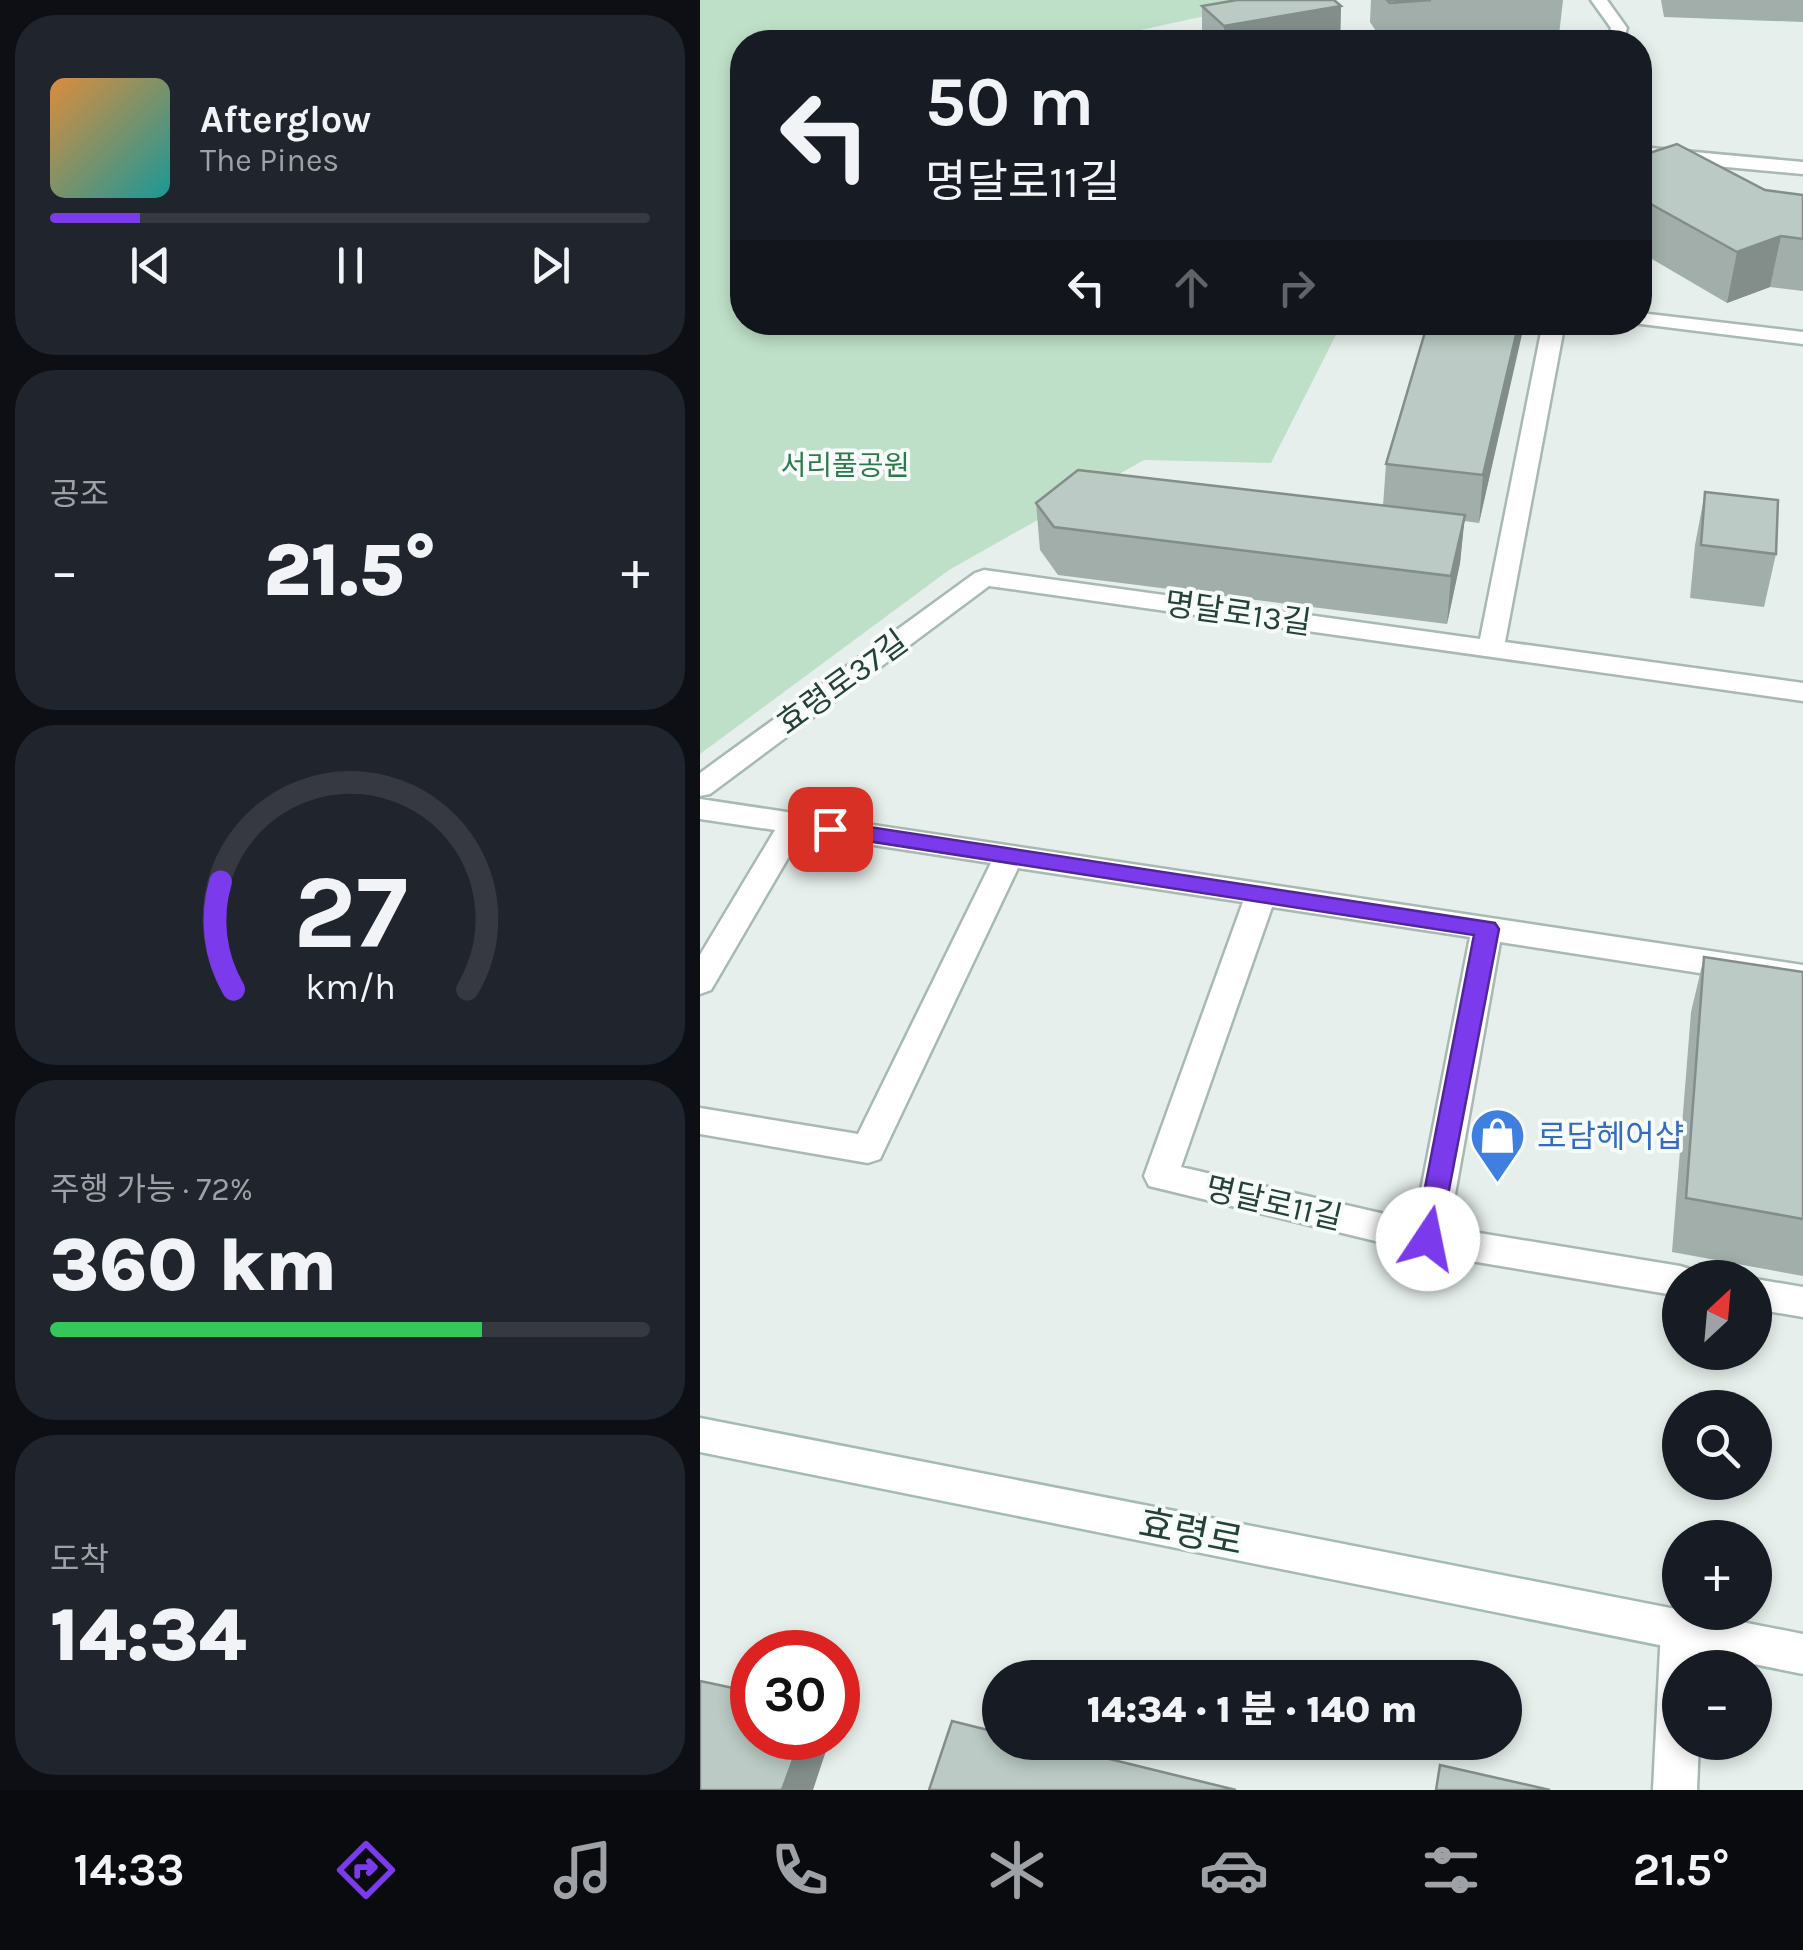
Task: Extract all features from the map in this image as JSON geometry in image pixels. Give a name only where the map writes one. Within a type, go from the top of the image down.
[{"type":"street","points":[[1599,0],[1618,30]]},
{"type":"street","points":[[1652,154],[1803,168]]},
{"type":"street","points":[[1652,320],[1803,338]]},
{"type":"street","points":[[1491,648],[1551,335]]},
{"type":"street","name":"명달로13길","points":[[984,578],[1803,692]]},
{"type":"street","name":"효령로37길","points":[[700,787],[984,578]]},
{"type":"street","points":[[700,809],[1803,978]]},
{"type":"street","points":[[700,982],[794,824]]},
{"type":"street","points":[[700,1121],[868,1150],[1008,856]]},
{"type":"street","name":"명달로11길","points":[[1260,895],[1161,1176],[1428,1239]]},
{"type":"street","points":[[1487,929],[1428,1239],[1662,1279]]},
{"type":"street","points":[[1772,1297],[1803,1302]]},
{"type":"street","name":"효령로","points":[[700,1435],[1662,1625]]},
{"type":"street","points":[[1674,1790],[1682,1630]]},
{"type":"street","name":"효령로","points":[[1687,1630],[1803,1654]]},
{"type":"green space","name":"서리풀공원","points":[[700,0],[1279,0],[1141,30],[730,30],[730,335],[1336,335],[1271,463],[1144,460],[949,570],[700,754]]},
{"type":"building","points":[[1237,0],[1334,0],[1341,6],[1224,26],[1202,6]]},
{"type":"building","points":[[1387,0],[1431,0],[1390,3]]},
{"type":"building","points":[[1677,144],[1765,190],[1803,195],[1803,239],[1781,236],[1737,252],[1652,205],[1652,152]]},
{"type":"building","points":[[1424,335],[1516,335],[1483,475],[1386,464]]},
{"type":"building","points":[[1078,470],[1465,515],[1451,576],[1054,527],[1036,503]]},
{"type":"building","points":[[1705,492],[1778,500],[1776,554],[1701,545]]},
{"type":"building","points":[[1704,957],[1803,972],[1803,1219],[1686,1198]]},
{"type":"building","points":[[700,1681],[730,1687],[730,1760],[793,1760],[782,1790],[700,1790]]},
{"type":"building","points":[[952,1721],[982,1728],[982,1760],[1114,1760],[1236,1790],[929,1790]]},
{"type":"building","points":[[1440,1765],[1550,1790],[1436,1790]]},
{"type":"place","name":"로담헤어샵","points":[[1498,1185]]},
{"type":"route","points":[[830,829],[1487,929],[1428,1239]]}]
